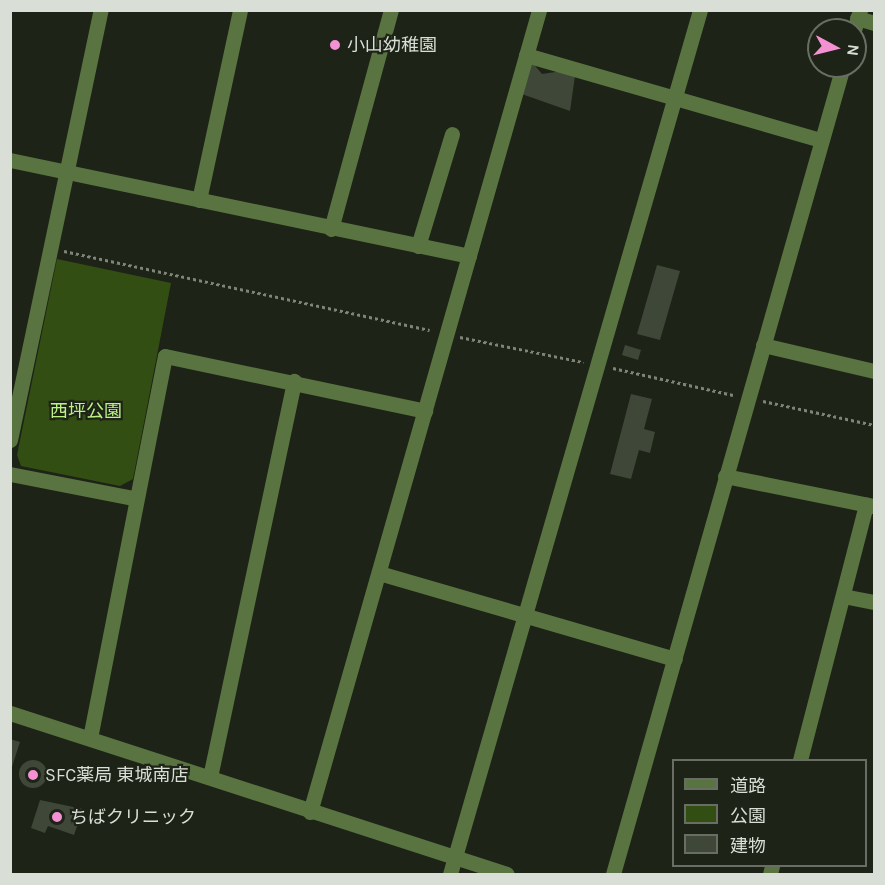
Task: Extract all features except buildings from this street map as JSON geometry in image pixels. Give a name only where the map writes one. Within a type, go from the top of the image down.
[{"type":"street","points":[[10,440],[101,10]]},
{"type":"street","points":[[199,200],[240,10]]},
{"type":"street","points":[[331,229],[391,10]]},
{"type":"street","points":[[310,812],[539,10]]},
{"type":"street","points":[[450,874],[700,10]]},
{"type":"street","points":[[526,56],[674,96],[821,140]]},
{"type":"street","points":[[613,874],[839,78]]},
{"type":"street","points":[[418,246],[452,134]]},
{"type":"street","points":[[10,160],[331,229],[469,256]]},
{"type":"street","points":[[763,345],[874,371]]},
{"type":"street","points":[[90,738],[134,498],[165,356],[294,381],[425,411]]},
{"type":"street","points":[[210,777],[294,381]]},
{"type":"street","points":[[10,474],[134,498]]},
{"type":"street","points":[[725,476],[870,505],[843,596],[800,759]]},
{"type":"street","points":[[379,573],[526,613],[675,659]]},
{"type":"street","points":[[843,596],[874,603]]},
{"type":"street","points":[[10,713],[507,874]]},
{"type":"green space","name":"西坪公園","points":[[57,259],[171,283],[133,479],[120,486],[21,466],[17,455]]},
{"type":"place","name":"小山幼稚園","points":[[335,45]]},
{"type":"place","name":"SFC薬局 東城南店","points":[[33,775]]},
{"type":"place","name":"ちばクリニック","points":[[57,817]]}]
